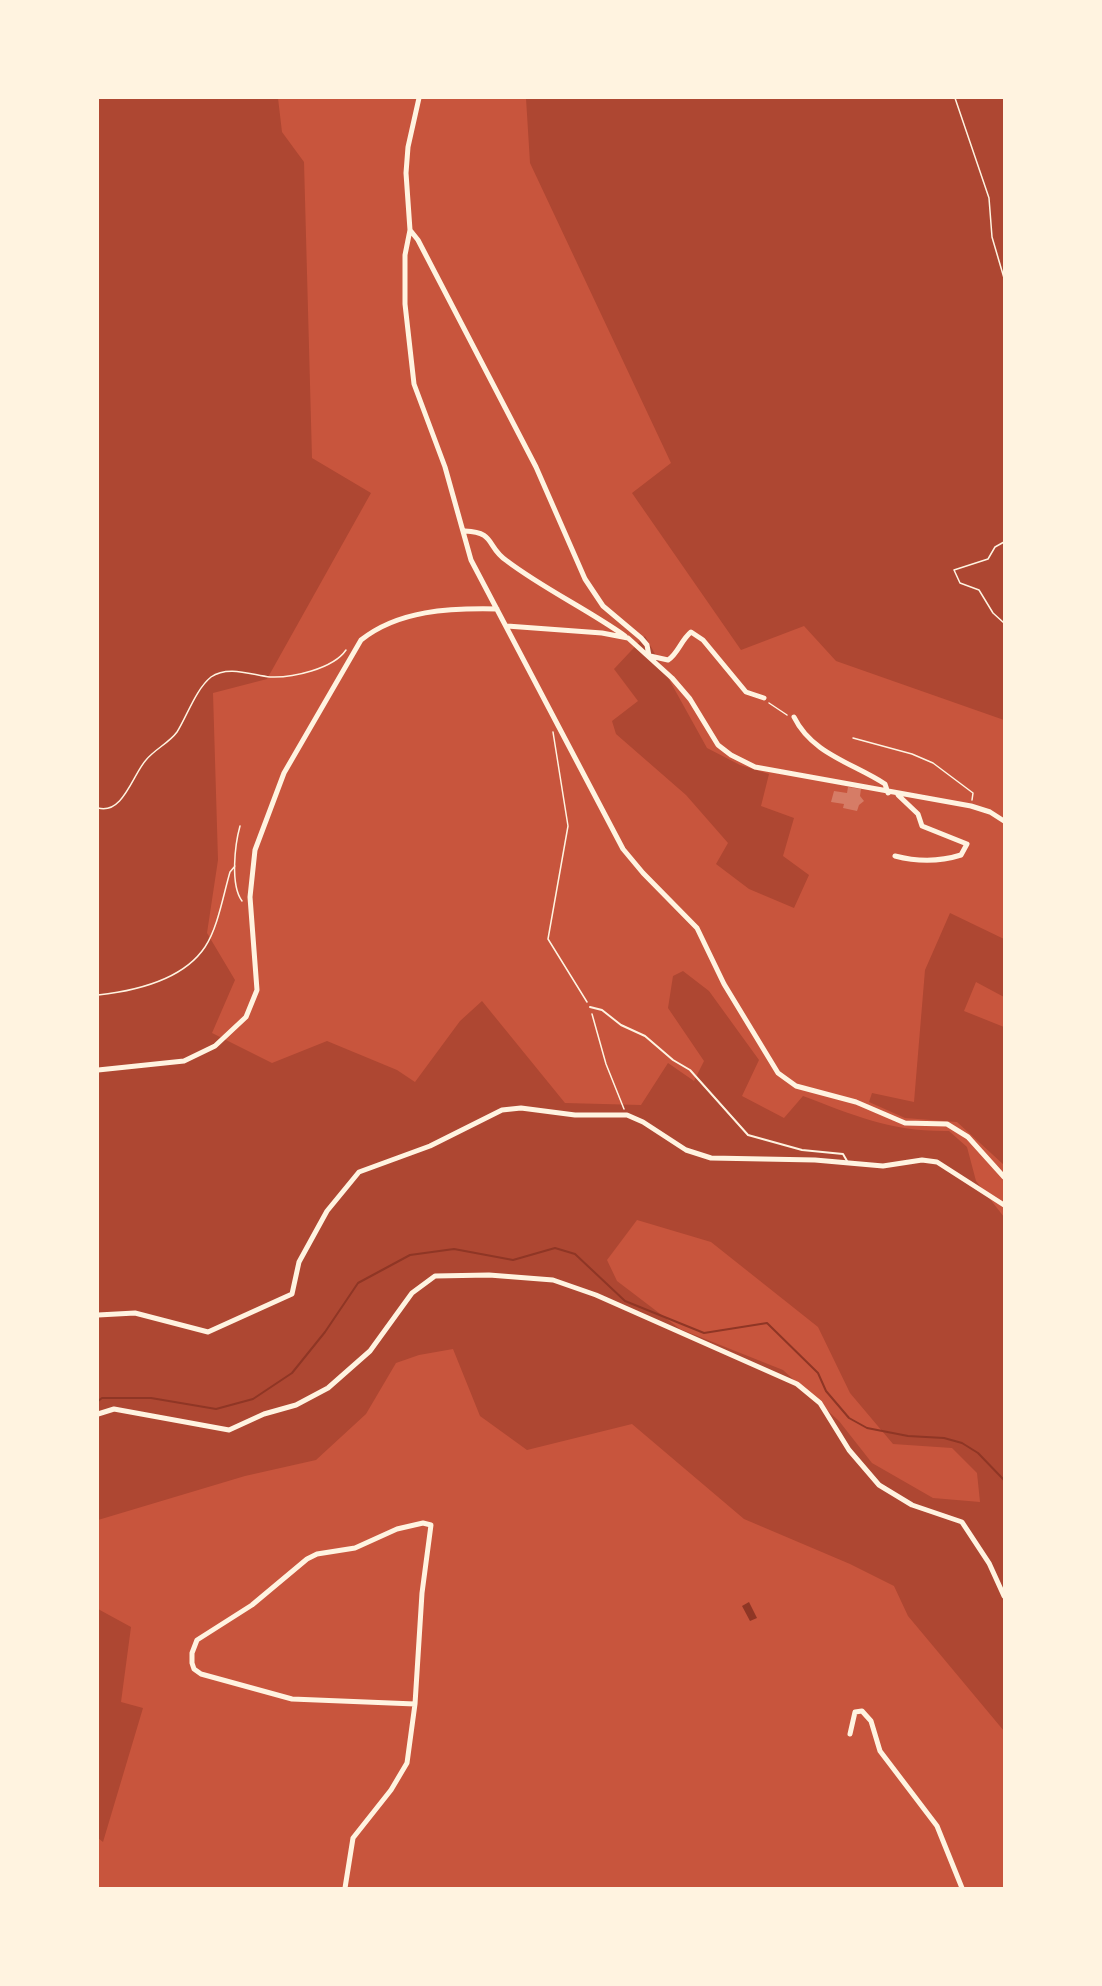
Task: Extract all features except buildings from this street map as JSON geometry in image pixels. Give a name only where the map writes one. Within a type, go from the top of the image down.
[{"type":"street","points":[[419,98],[408,147],[406,173],[410,230],[405,255],[405,304],[414,384],[445,467],[465,531],[471,560],[623,849],[643,873],[697,928],[724,984],[778,1073],[796,1086],[856,1102],[905,1123],[947,1124],[968,1137],[1005,1177]]},
{"type":"street","points":[[410,230],[418,240],[536,467],[585,579],[603,606],[647,645],[650,656]]},
{"type":"street","points":[[465,531],[481,532],[488,536],[505,561],[628,638],[650,656],[690,699],[708,733],[718,746],[731,755],[755,767],[888,793],[970,806],[990,812],[1005,821]]},
{"type":"street","points":[[98,1070],[184,1061],[215,1046],[236,1028],[253,1004],[257,990],[250,881],[255,850],[278,786],[361,640],[377,627],[408,615],[497,609]]},
{"type":"street","points":[[507,626],[602,633],[628,638]]},
{"type":"street","points":[[650,656],[668,660],[674,657],[677,647],[691,632],[703,640],[746,692],[764,698]]},
{"type":"street","points":[[794,717],[802,732],[813,742],[885,784],[888,793]]},
{"type":"street","points":[[895,856],[913,861],[935,861],[961,855],[967,844],[922,826],[918,814],[897,794]]},
{"type":"street","points":[[98,1315],[135,1313],[208,1332],[292,1293],[299,1262],[327,1211],[359,1172],[430,1146],[502,1110],[521,1108],[575,1115],[627,1115],[643,1122],[686,1150],[711,1158],[815,1160],[884,1166],[922,1160],[937,1161],[1005,1205]]},
{"type":"street","points":[[98,1414],[114,1409],[228,1430],[264,1414],[296,1405],[328,1388],[370,1351],[412,1293],[435,1276],[489,1275],[553,1280],[596,1295],[797,1383],[820,1403],[849,1450],[879,1485],[912,1505],[962,1522],[989,1563],[1005,1596]]},
{"type":"street","points":[[345,1888],[353,1838],[391,1790],[407,1763],[415,1704],[422,1593],[432,1527],[428,1523],[397,1528],[355,1548],[312,1556],[252,1605],[197,1640],[192,1653],[194,1669],[201,1674],[292,1699],[415,1704]]},
{"type":"street","points":[[850,1734],[855,1712],[862,1711],[871,1721],[880,1751],[937,1826],[962,1888]]},
{"type":"lane","points":[[590,1007],[602,1010],[621,1025],[645,1036],[673,1060],[690,1070],[747,1135],[802,1150],[843,1154],[849,1163]]},
{"type":"path","points":[[955,98],[989,198],[992,237],[1005,278]]},
{"type":"path","points":[[1005,542],[995,547],[988,559],[954,570],[960,582],[978,590],[993,613],[1005,623]]},
{"type":"path","points":[[98,808],[104,810],[113,806],[125,794],[146,760],[175,735],[211,677],[225,672],[243,672],[270,677],[290,675],[333,663],[341,658],[350,645]]},
{"type":"path","points":[[764,698],[779,711],[794,717]]},
{"type":"path","points":[[552,728],[568,826],[549,939],[590,1007],[606,1064],[627,1115]]},
{"type":"path","points":[[853,738],[912,754],[933,763],[973,793],[970,806]]},
{"type":"path","points":[[240,826],[236,841],[235,866],[240,899],[250,907]]},
{"type":"path","points":[[98,995],[150,985],[195,959],[206,946],[235,866]]},
{"type":"shaded area","points":[[98,98],[278,98],[282,132],[304,162],[312,458],[371,493],[267,679],[213,693],[218,860],[207,933],[235,980],[212,1033],[272,1063],[327,1041],[397,1070],[415,1082],[460,1021],[482,1001],[565,1103],[641,1105],[668,1063],[694,1081],[704,1061],[668,1008],[673,976],[683,971],[709,991],[759,1060],[742,1096],[784,1118],[803,1096],[891,1126],[928,1131],[949,1131],[967,1147],[976,1181],[1004,1217],[1004,1731],[908,1616],[894,1586],[850,1564],[744,1519],[632,1424],[527,1450],[480,1416],[453,1349],[419,1355],[396,1363],[366,1414],[316,1460],[245,1476],[98,1520]],"holes":[[[637,1220],[711,1242],[818,1327],[850,1393],[893,1444],[952,1448],[977,1473],[980,1502],[933,1498],[872,1463],[839,1421],[783,1370],[680,1329],[617,1281],[607,1260]]]},
{"type":"shaded area","points":[[526,98],[1004,98],[1004,720],[836,661],[804,626],[741,650],[632,493],[671,463],[530,163]]},
{"type":"shaded area","points":[[645,636],[707,748],[740,765],[769,774],[761,806],[794,818],[783,856],[809,875],[794,908],[749,889],[716,864],[728,843],[686,795],[616,734],[612,721],[638,701],[614,669]]},
{"type":"shaded area","points":[[950,913],[1004,939],[1004,997],[976,982],[964,1011],[1004,1027],[1004,1165],[957,1122],[905,1118],[869,1102],[872,1093],[914,1102],[925,970]]},
{"type":"shaded area","points":[[749,1602],[757,1618],[750,1621],[742,1606]]},
{"type":"shaded area","points":[[98,1609],[131,1627],[121,1702],[143,1708],[103,1842],[98,1838]]},
{"type":"waterway","points":[[98,1401],[102,1398],[151,1398],[216,1409],[253,1399],[292,1373],[325,1332],[358,1283],[410,1255],[454,1249],[513,1260],[555,1248],[575,1254],[625,1301],[704,1333],[767,1323],[818,1373],[826,1391],[849,1418],[867,1428],[908,1436],[944,1438],[962,1443],[978,1453],[1004,1480]]},
{"type":"waterway","points":[[1004,1538],[1004,1550]]}]
